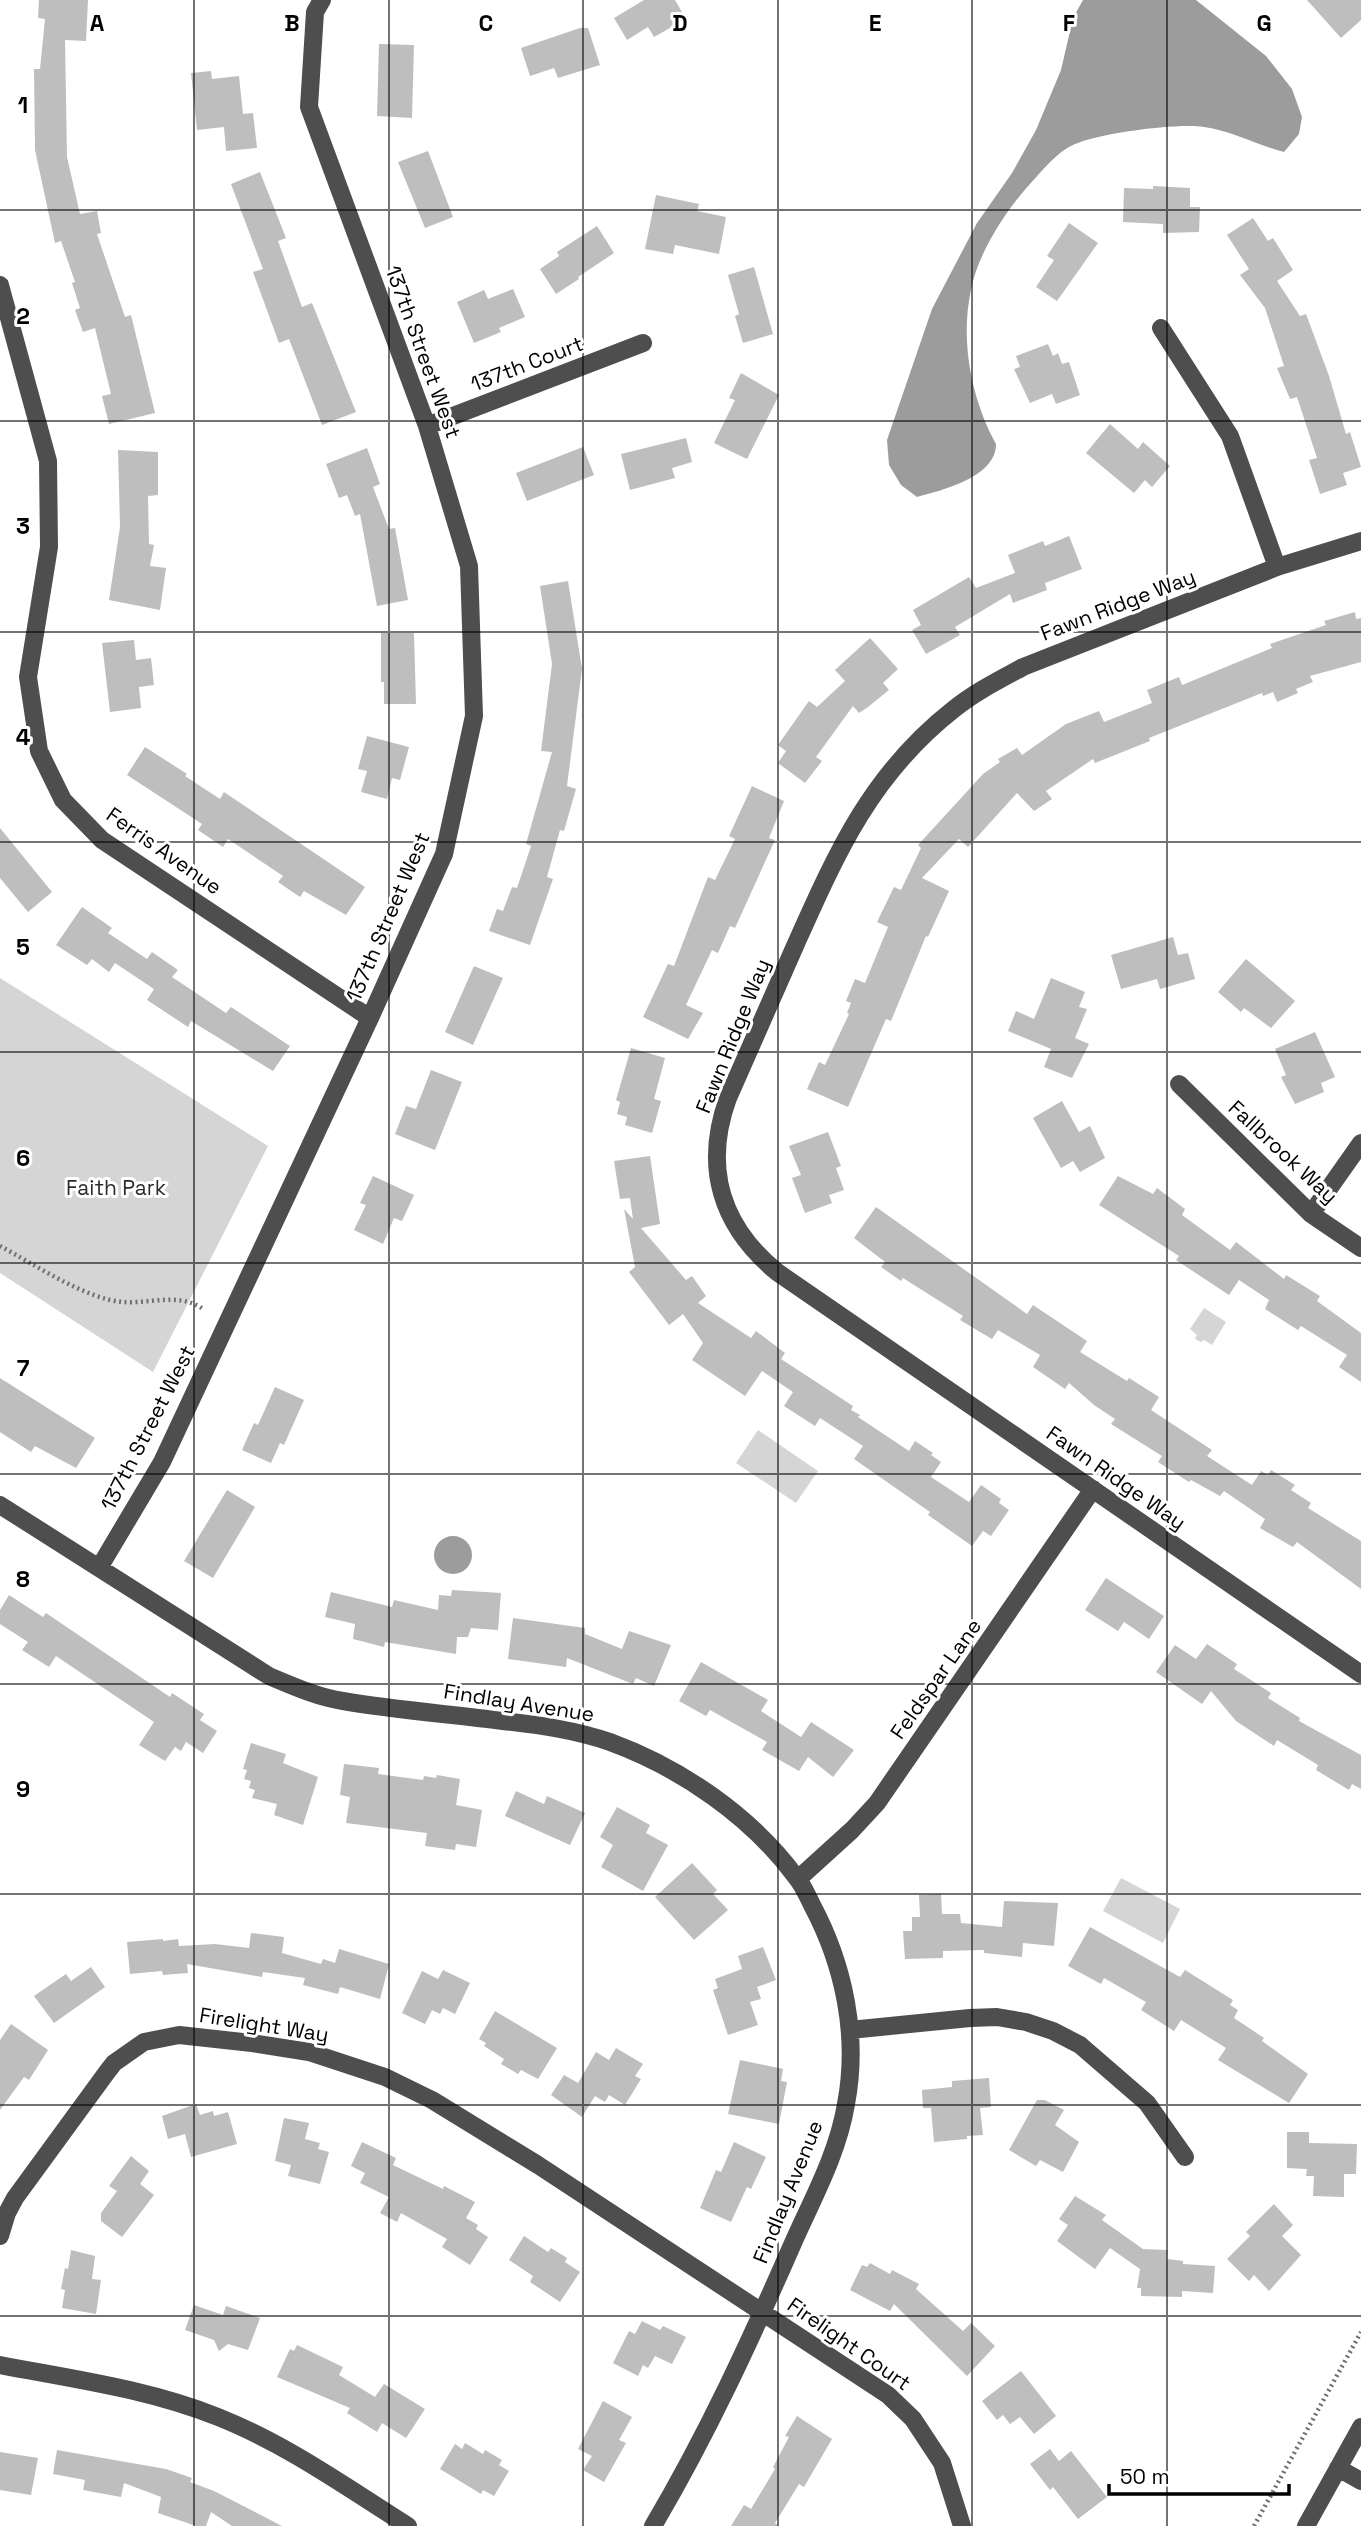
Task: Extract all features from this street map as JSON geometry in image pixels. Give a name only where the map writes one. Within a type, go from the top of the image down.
[{"type":"street","name":"137th Street West","points":[[99,1568],[162,1462],[444,854],[474,716],[469,566],[427,426],[309,107],[314,12],[322,0]]},
{"type":"street","name":"Ferris Avenue","points":[[0,285],[48,461],[49,547],[28,677],[38,751],[63,800],[102,840],[370,1018]]},
{"type":"street","points":[[1161,328],[1230,436],[1277,567]]},
{"type":"street","name":"137th Court","points":[[427,426],[643,343]]},
{"type":"street","name":"Fawn Ridge Way","points":[[1361,541],[1277,567],[1023,667],[955,708],[923,737],[872,796],[848,832],[829,870],[720,1120],[717,1170],[730,1217],[758,1256],[778,1272],[1361,1674]]},
{"type":"street","name":"Fallbrook Way","points":[[1179,1084],[1311,1214],[1361,1248]]},
{"type":"street","points":[[1311,1214],[1361,1143]]},
{"type":"street","name":"Feldspar Lane","points":[[798,1879],[852,1830],[877,1803],[1093,1489]]},
{"type":"street","name":"Findlay Avenue","points":[[0,1505],[269,1676],[315,1694],[340,1701],[554,1727],[592,1736],[629,1750],[665,1767],[736,1814],[758,1833],[798,1879],[826,1930],[846,1998],[850,2030],[846,2104],[838,2139],[825,2174],[763,2312],[714,2416],[653,2526]]},
{"type":"street","points":[[850,2030],[997,2017],[1026,2021],[1053,2031],[1080,2045],[1147,2103],[1185,2157]]},
{"type":"street","name":"Firelight Way","points":[[0,2236],[15,2198],[114,2063],[144,2042],[179,2035],[309,2052],[360,2068],[408,2088],[454,2112],[538,2165],[763,2312]]},
{"type":"street","name":"Firelight Court","points":[[763,2312],[871,2383],[913,2419],[942,2463],[962,2526]]},
{"type":"street","points":[[0,2365],[140,2392],[217,2417],[271,2441],[408,2526]]},
{"type":"street","points":[[1306,2526],[1361,2427]]},
{"type":"street","points":[[1338,2469],[1361,2481]]},
{"type":"path","points":[[0,1246],[47,1272],[108,1300],[189,1300],[202,1308]]},
{"type":"path","points":[[1254,2526],[1361,2332]]},
{"type":"green space","name":"Faith Park","points":[[0,978],[268,1146],[153,1372],[0,1273]]},
{"type":"green space","points":[[1204,1308],[1226,1322],[1212,1345],[1195,1339],[1197,1335],[1190,1329]]},
{"type":"green space","points":[[758,1430],[818,1471],[796,1503],[736,1463]]},
{"type":"green space","points":[[1121,1878],[1180,1909],[1163,1943],[1103,1911]]},
{"type":"shaded area","points":[[1083,0],[1196,0],[1266,56],[1292,89],[1302,117],[1299,134],[1284,152],[1204,127],[1159,128],[1089,139],[1071,146],[1052,160],[1002,220],[979,262],[971,290],[967,349],[974,389],[996,444],[994,455],[987,465],[966,480],[917,497],[901,485],[889,465],[887,440],[932,309],[977,223],[1012,173],[1036,130],[1061,70],[1073,18]]},
{"type":"shaded area","points":[[453,1536],[466,1542],[472,1555],[466,1568],[453,1574],[440,1568],[434,1555],[440,1542]]},
{"type":"building","points":[[39,0],[88,0],[86,41],[65,40],[67,157],[80,214],[97,211],[101,233],[97,234],[125,317],[131,315],[155,413],[109,424],[102,396],[111,394],[95,328],[83,332],[75,310],[80,308],[72,283],[75,282],[61,241],[55,243],[35,150],[34,69],[40,69],[45,19],[38,18]]},
{"type":"building","points":[[644,0],[675,0],[686,19],[654,37],[648,27],[627,40],[614,18]]},
{"type":"building","points":[[1307,0],[1361,0],[1361,20],[1341,38]]},
{"type":"building","points":[[580,28],[588,28],[600,65],[558,78],[554,68],[530,76],[521,48]]},
{"type":"building","points":[[379,44],[414,45],[412,118],[377,116]]},
{"type":"building","points":[[211,71],[212,79],[239,76],[243,114],[253,113],[257,148],[226,151],[224,127],[197,130],[191,73]]},
{"type":"building","points":[[428,151],[453,217],[425,228],[398,162]]},
{"type":"building","points":[[260,172],[286,238],[278,241],[302,307],[312,303],[356,412],[322,425],[289,339],[279,343],[253,272],[263,269],[231,184]]},
{"type":"building","points":[[1153,186],[1190,188],[1190,207],[1200,207],[1199,232],[1163,233],[1163,224],[1123,222],[1124,188],[1153,189]]},
{"type":"building","points":[[656,195],[699,204],[697,211],[726,217],[719,254],[675,245],[673,254],[645,249]]},
{"type":"building","points":[[1253,218],[1268,241],[1273,238],[1293,270],[1277,281],[1300,316],[1306,314],[1329,376],[1346,434],[1350,432],[1361,467],[1343,473],[1347,485],[1320,494],[1309,460],[1317,458],[1297,397],[1290,399],[1277,368],[1284,366],[1265,308],[1240,275],[1249,269],[1227,235]]},
{"type":"building","points":[[1069,223],[1098,243],[1057,301],[1036,287],[1054,260],[1047,256]]},
{"type":"building","points":[[597,226],[614,253],[556,294],[540,269],[559,256],[557,252]]},
{"type":"building","points":[[754,267],[773,334],[743,343],[735,316],[739,314],[728,275]]},
{"type":"building","points":[[513,289],[525,317],[499,328],[501,332],[474,343],[457,302],[484,290],[488,299]]},
{"type":"building","points":[[1048,344],[1053,356],[1058,353],[1062,364],[1069,362],[1080,395],[1056,404],[1052,394],[1030,403],[1014,369],[1020,367],[1016,356]]},
{"type":"building","points":[[741,373],[779,395],[747,459],[714,443],[735,400],[729,398]]},
{"type":"building","points":[[1110,424],[1138,449],[1143,442],[1170,466],[1152,487],[1145,480],[1134,493],[1086,453]]},
{"type":"building","points":[[686,438],[692,462],[672,468],[675,478],[630,490],[621,454]]},
{"type":"building","points":[[583,447],[594,475],[527,501],[516,473]]},
{"type":"building","points":[[367,448],[380,484],[373,487],[389,529],[395,528],[408,600],[377,606],[360,514],[355,516],[347,495],[339,498],[326,464]]},
{"type":"building","points":[[118,450],[158,452],[158,495],[148,496],[149,544],[154,545],[150,566],[166,568],[160,610],[109,600],[120,527]]},
{"type":"building","points":[[1069,536],[1082,569],[1045,583],[1047,590],[1013,603],[1010,594],[955,627],[960,635],[926,654],[912,630],[921,625],[913,610],[969,577],[976,588],[1015,573],[1008,555],[1043,541],[1045,546]]},
{"type":"building","points":[[568,581],[582,669],[567,786],[576,789],[564,831],[560,830],[547,877],[553,879],[530,945],[489,931],[497,909],[503,911],[512,887],[517,888],[531,846],[526,844],[552,752],[541,751],[552,664],[540,586]]},
{"type":"building","points":[[1355,612],[1356,619],[1361,618],[1361,662],[1310,676],[1313,682],[1296,689],[1298,693],[1277,702],[1273,692],[1263,696],[1262,693],[1149,738],[1150,741],[1095,763],[1093,759],[1046,791],[1052,799],[1034,811],[1017,793],[968,847],[959,839],[922,878],[949,891],[928,937],[926,936],[891,1021],[886,1019],[848,1107],[807,1089],[819,1062],[825,1065],[849,1014],[847,1013],[851,1003],[846,1001],[855,979],[865,983],[888,927],[877,922],[894,887],[901,890],[921,848],[918,845],[983,774],[1000,762],[998,759],[1017,748],[1022,755],[1066,724],[1099,711],[1104,722],[1152,703],[1147,690],[1179,677],[1182,685],[1272,648],[1270,644],[1326,625],[1324,621]]},
{"type":"building","points":[[381,633],[414,633],[416,704],[384,704]]},
{"type":"building","points":[[870,638],[898,669],[883,683],[889,690],[859,713],[853,706],[816,757],[822,761],[805,783],[778,763],[786,751],[778,745],[809,701],[817,707],[845,681],[835,670]]},
{"type":"building","points":[[134,640],[136,660],[151,658],[154,685],[139,687],[141,708],[110,712],[102,643]]},
{"type":"building","points":[[367,736],[409,747],[400,780],[392,778],[387,799],[361,792],[367,771],[358,769]]},
{"type":"building","points":[[145,747],[220,799],[224,792],[365,887],[346,915],[304,891],[300,897],[278,882],[283,876],[228,839],[223,847],[198,830],[202,824],[127,775]]},
{"type":"building","points":[[752,786],[784,801],[769,838],[775,840],[735,928],[730,926],[718,953],[712,950],[686,1005],[703,1013],[688,1039],[643,1017],[668,964],[674,966],[708,877],[715,880],[735,839],[729,836]]},
{"type":"building","points":[[0,828],[52,892],[28,912],[0,878]]},
{"type":"building","points":[[82,907],[112,928],[108,933],[147,959],[152,952],[178,970],[172,977],[226,1013],[231,1007],[290,1046],[273,1071],[191,1021],[188,1027],[147,1000],[154,989],[115,963],[109,972],[92,959],[87,965],[56,945]]},
{"type":"building","points":[[1173,937],[1178,955],[1188,953],[1195,979],[1160,989],[1157,979],[1121,989],[1111,955]]},
{"type":"building","points":[[1246,959],[1295,1001],[1271,1028],[1244,1008],[1241,1012],[1218,992]]},
{"type":"building","points":[[474,966],[503,978],[473,1045],[445,1032]]},
{"type":"building","points":[[1051,978],[1085,992],[1079,1007],[1087,1009],[1075,1038],[1089,1044],[1072,1078],[1044,1067],[1051,1049],[1008,1031],[1016,1011],[1034,1019]]},
{"type":"building","points":[[1315,1032],[1335,1077],[1321,1083],[1324,1092],[1295,1104],[1281,1077],[1286,1075],[1275,1049]]},
{"type":"building","points":[[631,1048],[665,1058],[654,1099],[661,1101],[652,1133],[625,1125],[627,1117],[617,1114],[620,1102],[616,1100]]},
{"type":"building","points":[[431,1070],[462,1082],[435,1150],[395,1134],[406,1106],[416,1109]]},
{"type":"building","points":[[1062,1101],[1079,1132],[1090,1126],[1105,1158],[1080,1172],[1073,1161],[1061,1168],[1033,1118]]},
{"type":"building","points":[[828,1132],[841,1166],[836,1168],[844,1190],[829,1195],[832,1203],[805,1213],[792,1178],[801,1175],[789,1146]]},
{"type":"building","points":[[650,1156],[660,1224],[641,1228],[686,1280],[692,1276],[706,1296],[698,1303],[751,1338],[756,1331],[785,1353],[781,1359],[853,1406],[851,1410],[860,1415],[858,1417],[909,1451],[915,1441],[933,1453],[931,1455],[941,1462],[931,1477],[969,1502],[981,1485],[1001,1499],[999,1503],[1009,1510],[991,1536],[983,1531],[972,1546],[928,1515],[930,1512],[854,1459],[863,1446],[820,1418],[815,1426],[784,1406],[793,1392],[762,1371],[745,1396],[692,1360],[703,1343],[683,1314],[669,1325],[629,1272],[635,1267],[624,1209],[633,1219],[630,1198],[620,1199],[614,1161]]},
{"type":"building","points":[[373,1176],[414,1195],[402,1221],[394,1218],[383,1244],[354,1230],[366,1205],[360,1203]]},
{"type":"building","points":[[1118,1176],[1153,1194],[1157,1188],[1185,1209],[1182,1215],[1230,1250],[1236,1242],[1284,1279],[1286,1275],[1320,1296],[1317,1301],[1361,1333],[1361,1382],[1339,1367],[1347,1355],[1301,1326],[1298,1330],[1265,1309],[1269,1300],[1239,1280],[1229,1295],[1176,1260],[1179,1256],[1099,1205]]},
{"type":"building","points":[[876,1207],[1027,1314],[1033,1305],[1087,1341],[1080,1352],[1159,1397],[1151,1410],[1212,1450],[1207,1456],[1252,1485],[1261,1471],[1268,1475],[1271,1470],[1295,1485],[1291,1490],[1311,1503],[1308,1508],[1361,1541],[1361,1589],[1297,1542],[1293,1547],[1260,1528],[1265,1519],[1224,1491],[1220,1496],[1191,1480],[1189,1482],[1158,1462],[1162,1456],[1111,1424],[1115,1419],[1069,1383],[1065,1389],[1033,1367],[1040,1355],[998,1330],[992,1339],[960,1320],[963,1316],[881,1267],[885,1262],[854,1238]]},
{"type":"building","points":[[0,1378],[95,1438],[76,1468],[35,1446],[31,1452],[0,1432]]},
{"type":"building","points":[[275,1387],[304,1400],[284,1445],[280,1443],[271,1463],[242,1450],[254,1423],[258,1425]]},
{"type":"building","points":[[227,1490],[255,1507],[213,1578],[184,1561]]},
{"type":"building","points":[[1106,1578],[1164,1616],[1149,1639],[1124,1622],[1118,1631],[1085,1610]]},
{"type":"building","points":[[452,1590],[501,1593],[498,1630],[471,1628],[468,1637],[457,1637],[456,1654],[385,1642],[384,1647],[353,1639],[355,1624],[325,1617],[331,1592],[392,1607],[394,1600],[438,1610],[439,1595],[451,1596]]},
{"type":"building","points":[[9,1595],[43,1617],[46,1613],[170,1697],[172,1693],[204,1714],[200,1720],[217,1731],[203,1753],[186,1742],[181,1751],[175,1747],[165,1761],[139,1745],[154,1722],[56,1656],[49,1667],[22,1650],[28,1642],[0,1624],[0,1610]]},
{"type":"building","points":[[513,1618],[585,1628],[585,1634],[622,1649],[629,1631],[671,1645],[654,1686],[636,1678],[633,1684],[567,1658],[566,1667],[508,1659]]},
{"type":"building","points":[[1207,1644],[1237,1664],[1234,1669],[1271,1693],[1268,1698],[1300,1718],[1299,1721],[1361,1755],[1361,1789],[1352,1784],[1349,1790],[1316,1770],[1318,1765],[1277,1740],[1274,1746],[1236,1721],[1211,1691],[1202,1704],[1156,1672],[1175,1645],[1196,1659]]},
{"type":"building","points":[[701,1662],[768,1700],[761,1711],[801,1737],[811,1722],[854,1750],[833,1777],[808,1757],[799,1771],[762,1750],[767,1742],[710,1710],[706,1716],[679,1701]]},
{"type":"building","points":[[251,1743],[286,1754],[283,1763],[318,1777],[303,1825],[274,1815],[277,1804],[252,1798],[255,1790],[249,1788],[251,1781],[244,1779],[247,1770],[243,1769]]},
{"type":"building","points":[[344,1764],[379,1768],[378,1774],[423,1780],[424,1776],[436,1778],[437,1775],[460,1779],[456,1805],[482,1810],[476,1847],[456,1844],[455,1850],[425,1846],[427,1833],[346,1823],[350,1797],[340,1795]]},
{"type":"building","points":[[516,1791],[544,1804],[547,1796],[585,1813],[570,1845],[505,1816]]},
{"type":"building","points":[[617,1807],[650,1825],[646,1833],[668,1845],[643,1891],[601,1867],[613,1845],[600,1837]]},
{"type":"building","points":[[692,1863],[717,1890],[713,1894],[728,1910],[694,1940],[655,1897]]},
{"type":"building","points":[[941,1894],[942,1914],[960,1914],[961,1923],[1002,1927],[1004,1901],[1058,1903],[1054,1946],[1023,1943],[1022,1957],[984,1953],[984,1950],[943,1951],[943,1958],[905,1959],[903,1931],[912,1931],[912,1917],[920,1917],[919,1895]]},
{"type":"building","points":[[1090,1927],[1180,1977],[1185,1970],[1233,2000],[1230,2005],[1238,2010],[1234,2018],[1264,2038],[1262,2041],[1308,2074],[1289,2103],[1218,2060],[1226,2048],[1181,2020],[1174,2031],[1141,2010],[1146,2002],[1104,1978],[1101,1984],[1068,1966]]},
{"type":"building","points":[[251,1933],[284,1937],[282,1953],[321,1964],[323,1959],[335,1963],[339,1949],[389,1964],[380,1999],[340,1987],[338,1994],[303,1985],[305,1978],[263,1972],[262,1977],[187,1964],[188,1973],[163,1975],[162,1971],[130,1974],[127,1942],[178,1939],[179,1946],[215,1944],[249,1948]]},
{"type":"building","points":[[763,1947],[776,1980],[757,1987],[761,1999],[750,2002],[758,2025],[728,2035],[713,1990],[718,1988],[715,1979],[742,1969],[738,1956]]},
{"type":"building","points":[[91,1967],[105,1987],[54,2023],[34,1996],[66,1974],[71,1981]]},
{"type":"building","points":[[443,1970],[470,1983],[455,2014],[443,2008],[440,2014],[432,2010],[425,2024],[402,2013],[422,1971],[438,1979]]},
{"type":"building","points":[[495,2011],[557,2048],[538,2079],[521,2070],[518,2074],[501,2064],[504,2059],[484,2046],[486,2043],[479,2039]]},
{"type":"building","points":[[11,2024],[48,2050],[29,2080],[24,2077],[0,2110],[0,2040]]},
{"type":"building","points":[[616,2048],[643,2064],[635,2076],[641,2079],[625,2105],[609,2095],[605,2102],[595,2096],[582,2117],[551,2095],[564,2075],[578,2083],[596,2052],[609,2060]]},
{"type":"building","points":[[740,2060],[783,2069],[781,2081],[787,2082],[779,2124],[728,2114]]},
{"type":"building","points":[[989,2078],[991,2107],[980,2108],[983,2135],[934,2142],[931,2108],[923,2108],[922,2090],[952,2087],[952,2081]]},
{"type":"building","points":[[1037,2100],[1045,2100],[1064,2110],[1055,2125],[1079,2142],[1063,2172],[1040,2160],[1036,2166],[1009,2150]]},
{"type":"building","points":[[196,2104],[200,2115],[213,2111],[214,2116],[228,2112],[237,2144],[191,2157],[185,2134],[168,2139],[162,2116]]},
{"type":"building","points":[[284,2118],[309,2123],[305,2139],[320,2143],[318,2149],[329,2152],[320,2184],[288,2176],[291,2165],[275,2161]]},
{"type":"building","points":[[1287,2132],[1309,2132],[1309,2143],[1357,2144],[1356,2174],[1344,2174],[1344,2197],[1313,2196],[1314,2176],[1306,2176],[1307,2169],[1287,2168]]},
{"type":"building","points":[[362,2142],[396,2158],[393,2165],[475,2202],[466,2218],[478,2225],[476,2229],[488,2237],[470,2265],[442,2247],[447,2239],[401,2213],[397,2222],[380,2213],[389,2197],[360,2183],[365,2173],[351,2166]]},
{"type":"building","points":[[734,2142],[766,2157],[751,2189],[747,2187],[731,2222],[700,2208],[716,2170],[721,2172]]},
{"type":"building","points":[[131,2156],[149,2171],[140,2184],[154,2195],[122,2237],[101,2221],[101,2213],[117,2191],[109,2186]]},
{"type":"building","points":[[1075,2196],[1106,2215],[1102,2220],[1143,2249],[1168,2250],[1167,2259],[1183,2261],[1183,2264],[1215,2266],[1213,2293],[1182,2291],[1182,2297],[1141,2296],[1141,2288],[1137,2288],[1140,2269],[1110,2248],[1095,2269],[1057,2241],[1068,2225],[1059,2219]]},
{"type":"building","points":[[1274,2204],[1293,2225],[1282,2236],[1301,2255],[1269,2291],[1254,2275],[1249,2281],[1227,2259],[1250,2236],[1246,2232]]},
{"type":"building","points":[[524,2236],[548,2252],[551,2248],[567,2258],[565,2262],[580,2272],[560,2302],[530,2282],[533,2276],[509,2260]]},
{"type":"building","points":[[71,2250],[95,2256],[92,2279],[101,2280],[96,2314],[62,2308],[65,2290],[61,2289]]},
{"type":"building","points":[[870,2263],[890,2274],[892,2270],[919,2284],[916,2289],[963,2331],[971,2323],[995,2346],[967,2376],[894,2304],[890,2311],[850,2290],[862,2265],[867,2267]]},
{"type":"building","points":[[194,2305],[223,2315],[226,2306],[260,2318],[248,2350],[228,2344],[219,2351],[214,2340],[185,2330]]},
{"type":"building","points":[[642,2321],[660,2330],[663,2326],[686,2337],[672,2364],[655,2356],[648,2368],[643,2365],[638,2376],[613,2363],[629,2331],[635,2334]]},
{"type":"building","points":[[297,2345],[343,2367],[339,2375],[375,2397],[384,2384],[425,2409],[406,2438],[382,2423],[377,2432],[347,2413],[350,2408],[277,2377],[290,2349],[294,2351]]},
{"type":"building","points":[[1021,2371],[1056,2416],[1034,2434],[1020,2417],[1010,2424],[1003,2415],[997,2420],[982,2401]]},
{"type":"building","points":[[603,2401],[632,2417],[619,2440],[626,2443],[604,2482],[583,2470],[592,2456],[578,2449]]},
{"type":"building","points":[[797,2416],[832,2439],[804,2487],[799,2484],[775,2523],[779,2526],[731,2526],[744,2505],[751,2509],[775,2469],[773,2467],[789,2437],[785,2436]]},
{"type":"building","points":[[465,2443],[483,2454],[485,2450],[502,2460],[499,2465],[509,2471],[494,2496],[483,2490],[481,2494],[440,2469],[455,2444],[462,2449]]},
{"type":"building","points":[[1050,2449],[1059,2461],[1071,2451],[1107,2497],[1078,2519],[1053,2487],[1050,2490],[1030,2464]]},
{"type":"building","points":[[57,2450],[166,2469],[192,2478],[190,2482],[214,2491],[282,2526],[232,2526],[211,2512],[206,2526],[196,2526],[158,2513],[161,2497],[124,2483],[121,2497],[83,2490],[85,2480],[53,2474]]},
{"type":"building","points":[[0,2452],[38,2458],[31,2495],[0,2490]]}]
